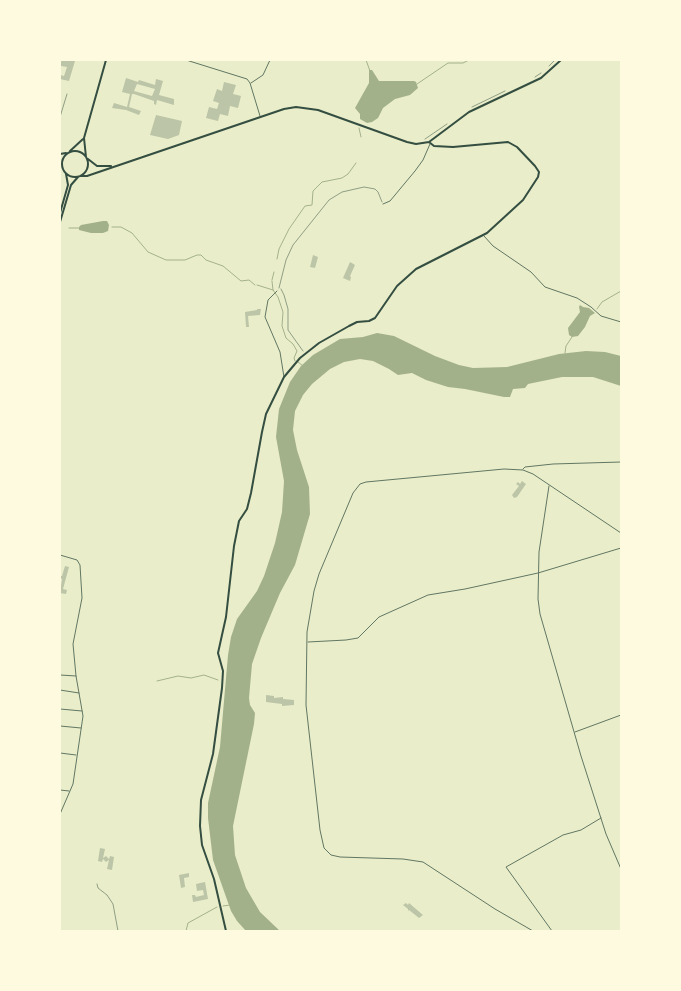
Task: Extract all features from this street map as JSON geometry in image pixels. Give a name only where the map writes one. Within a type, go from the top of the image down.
[{"type":"main road","points":[[60,222],[71,185],[79,176],[85,173],[88,167],[84,138],[106,60]]},
{"type":"main road","points":[[60,170],[73,177],[87,176],[290,107],[305,107],[329,114],[407,142],[416,144],[430,143],[469,112],[541,78],[561,60]]},
{"type":"main road","points":[[60,214],[68,185],[62,162],[64,156],[84,138]]},
{"type":"main road","points":[[226,931],[214,879],[202,845],[200,826],[201,800],[213,754],[222,675],[218,653],[226,617],[236,532],[239,521],[247,509],[253,487],[265,418],[284,377],[297,360],[349,326],[373,319],[396,286],[416,269],[484,236],[522,200],[536,180],[538,170],[518,147],[508,142],[453,147],[434,146],[430,143]]},
{"type":"main road","points":[[60,154],[79,151],[97,166],[113,166]]},
{"type":"street","points":[[186,60],[247,79],[260,117]]},
{"type":"street","points":[[250,84],[263,75],[270,60]]},
{"type":"street","points":[[383,204],[390,201],[415,171],[423,160],[430,143]]},
{"type":"street","points":[[484,236],[493,246],[528,270],[546,287],[577,298],[601,316],[621,322]]},
{"type":"street","points":[[277,291],[267,303],[266,317],[280,352],[284,377]]},
{"type":"street","points":[[523,470],[525,467],[553,464],[621,462]]},
{"type":"street","points":[[533,931],[495,909],[423,862],[403,859],[340,857],[331,855],[326,850],[321,838],[307,717],[308,620],[319,574],[353,493],[360,484],[366,482],[504,469],[523,470],[530,472],[621,533]]},
{"type":"street","points":[[550,485],[540,546],[538,573],[540,614],[606,834],[621,869]]},
{"type":"street","points":[[307,642],[358,638],[379,617],[428,595],[465,590],[538,573],[621,548]]},
{"type":"street","points":[[60,555],[80,562],[82,598],[73,644],[82,711],[82,728],[76,755],[74,777],[60,814]]},
{"type":"street","points":[[60,675],[76,676]]},
{"type":"street","points":[[60,690],[80,693]]},
{"type":"street","points":[[60,709],[82,711]]},
{"type":"street","points":[[574,732],[621,715]]},
{"type":"street","points":[[60,726],[82,728]]},
{"type":"street","points":[[60,753],[76,755]]},
{"type":"street","points":[[60,790],[69,791]]},
{"type":"street","points":[[552,931],[506,869],[506,866],[563,835],[581,830],[602,818]]},
{"type":"path","points":[[547,69],[555,60]]},
{"type":"path","points":[[532,78],[541,73]]},
{"type":"path","points":[[469,109],[485,99],[508,90]]},
{"type":"path","points":[[60,117],[67,94]]},
{"type":"path","points":[[424,140],[450,123]]},
{"type":"path","points":[[277,291],[280,288],[286,260],[293,245],[329,200],[342,192],[364,187],[375,189],[383,204]]},
{"type":"path","points":[[280,288],[284,294],[288,309],[288,330],[301,351],[306,353]]},
{"type":"path","points":[[97,884],[98,888],[107,895],[113,904],[118,931]]},
{"type":"shaded area","points":[[369,70],[372,70],[379,81],[414,81],[418,88],[410,95],[395,99],[383,108],[378,118],[367,123],[360,119],[360,114],[355,108],[369,83]]},
{"type":"shaded area","points":[[107,221],[109,225],[108,231],[103,233],[79,230],[81,225]]},
{"type":"shaded area","points":[[580,305],[589,308],[595,313],[590,316],[578,336],[572,337],[569,335],[568,328],[580,312]]},
{"type":"shaded area","points":[[377,333],[394,336],[435,356],[473,368],[507,367],[559,354],[586,351],[605,352],[621,356],[621,386],[593,377],[562,377],[528,384],[525,388],[513,389],[510,397],[504,397],[448,387],[412,373],[398,375],[373,361],[360,359],[344,362],[330,369],[312,384],[303,395],[295,411],[293,430],[297,450],[309,487],[310,514],[295,565],[280,593],[252,664],[249,698],[250,705],[255,713],[254,724],[233,826],[235,855],[246,888],[260,912],[280,931],[246,931],[231,911],[213,860],[208,803],[220,747],[231,637],[237,619],[257,591],[264,576],[275,543],[282,512],[284,481],[276,437],[279,409],[290,382],[301,366],[313,355],[340,339],[363,337]]},
{"type":"building","points":[[60,60],[75,61],[69,81],[60,79],[60,75],[64,76],[67,67],[61,66],[60,69]]},
{"type":"building","points":[[126,78],[155,85],[156,79],[163,81],[159,95],[174,99],[174,105],[157,100],[156,105],[154,101],[132,94],[129,107],[141,111],[139,115],[126,110],[112,108],[114,103],[127,107],[130,94],[122,92]],"holes":[[[137,84],[155,89],[152,96],[134,91]]]},
{"type":"building","points":[[224,82],[236,85],[233,94],[241,96],[238,108],[230,106],[228,116],[220,114],[218,121],[206,118],[209,107],[217,109],[219,103],[213,101],[217,89],[222,91]]},
{"type":"building","points":[[156,115],[182,121],[179,135],[168,139],[150,135]]},
{"type":"building","points":[[313,255],[318,257],[315,268],[310,267]]},
{"type":"building","points":[[350,262],[355,265],[350,281],[343,278]]},
{"type":"building","points":[[261,309],[260,315],[248,316],[249,327],[246,327],[245,312]]},
{"type":"building","points":[[522,481],[526,484],[517,497],[514,498],[512,495],[519,486],[516,484],[518,482],[520,484]]},
{"type":"building","points":[[65,566],[69,567],[63,589],[67,590],[66,594],[60,593],[62,579],[60,576],[62,576]]},
{"type":"building","points":[[266,695],[274,696],[274,698],[283,697],[283,699],[294,700],[294,705],[282,706],[282,704],[266,702]]},
{"type":"building","points":[[100,848],[105,849],[103,858],[106,856],[109,859],[110,856],[114,857],[112,870],[107,869],[109,860],[106,862],[103,859],[102,862],[98,861]]},
{"type":"building","points":[[189,873],[189,877],[184,878],[185,887],[181,888],[179,875]]},
{"type":"building","points":[[205,882],[208,899],[193,902],[192,895],[196,897],[204,895],[203,890],[197,891],[196,884]]},
{"type":"building","points":[[406,903],[408,905],[409,903],[423,915],[419,918],[408,911],[403,905]]},
{"type":"waterway","points":[[366,60],[370,71]]},
{"type":"waterway","points":[[417,84],[448,63],[463,63],[469,60]]},
{"type":"waterway","points":[[359,128],[361,137]]},
{"type":"waterway","points":[[277,259],[279,249],[289,229],[305,206],[312,205],[313,191],[322,182],[342,178],[348,174],[356,163]]},
{"type":"waterway","points":[[112,227],[121,227],[132,233],[148,252],[166,260],[185,260],[201,255],[206,260],[223,266],[241,281],[249,280],[255,285]]},
{"type":"waterway","points":[[69,228],[80,228]]},
{"type":"waterway","points":[[272,280],[274,272]]},
{"type":"waterway","points":[[272,281],[273,290],[278,297],[283,312],[282,326],[286,338],[297,351],[294,358],[295,361]]},
{"type":"waterway","points":[[257,285],[273,290]]},
{"type":"waterway","points":[[597,309],[602,302],[621,291]]},
{"type":"waterway","points":[[565,353],[566,346],[572,337]]},
{"type":"waterway","points":[[298,362],[303,366]]},
{"type":"waterway","points":[[157,681],[178,676],[191,678],[204,675],[218,680]]},
{"type":"waterway","points":[[223,906],[230,905]]},
{"type":"waterway","points":[[186,931],[188,923],[217,907]]}]
